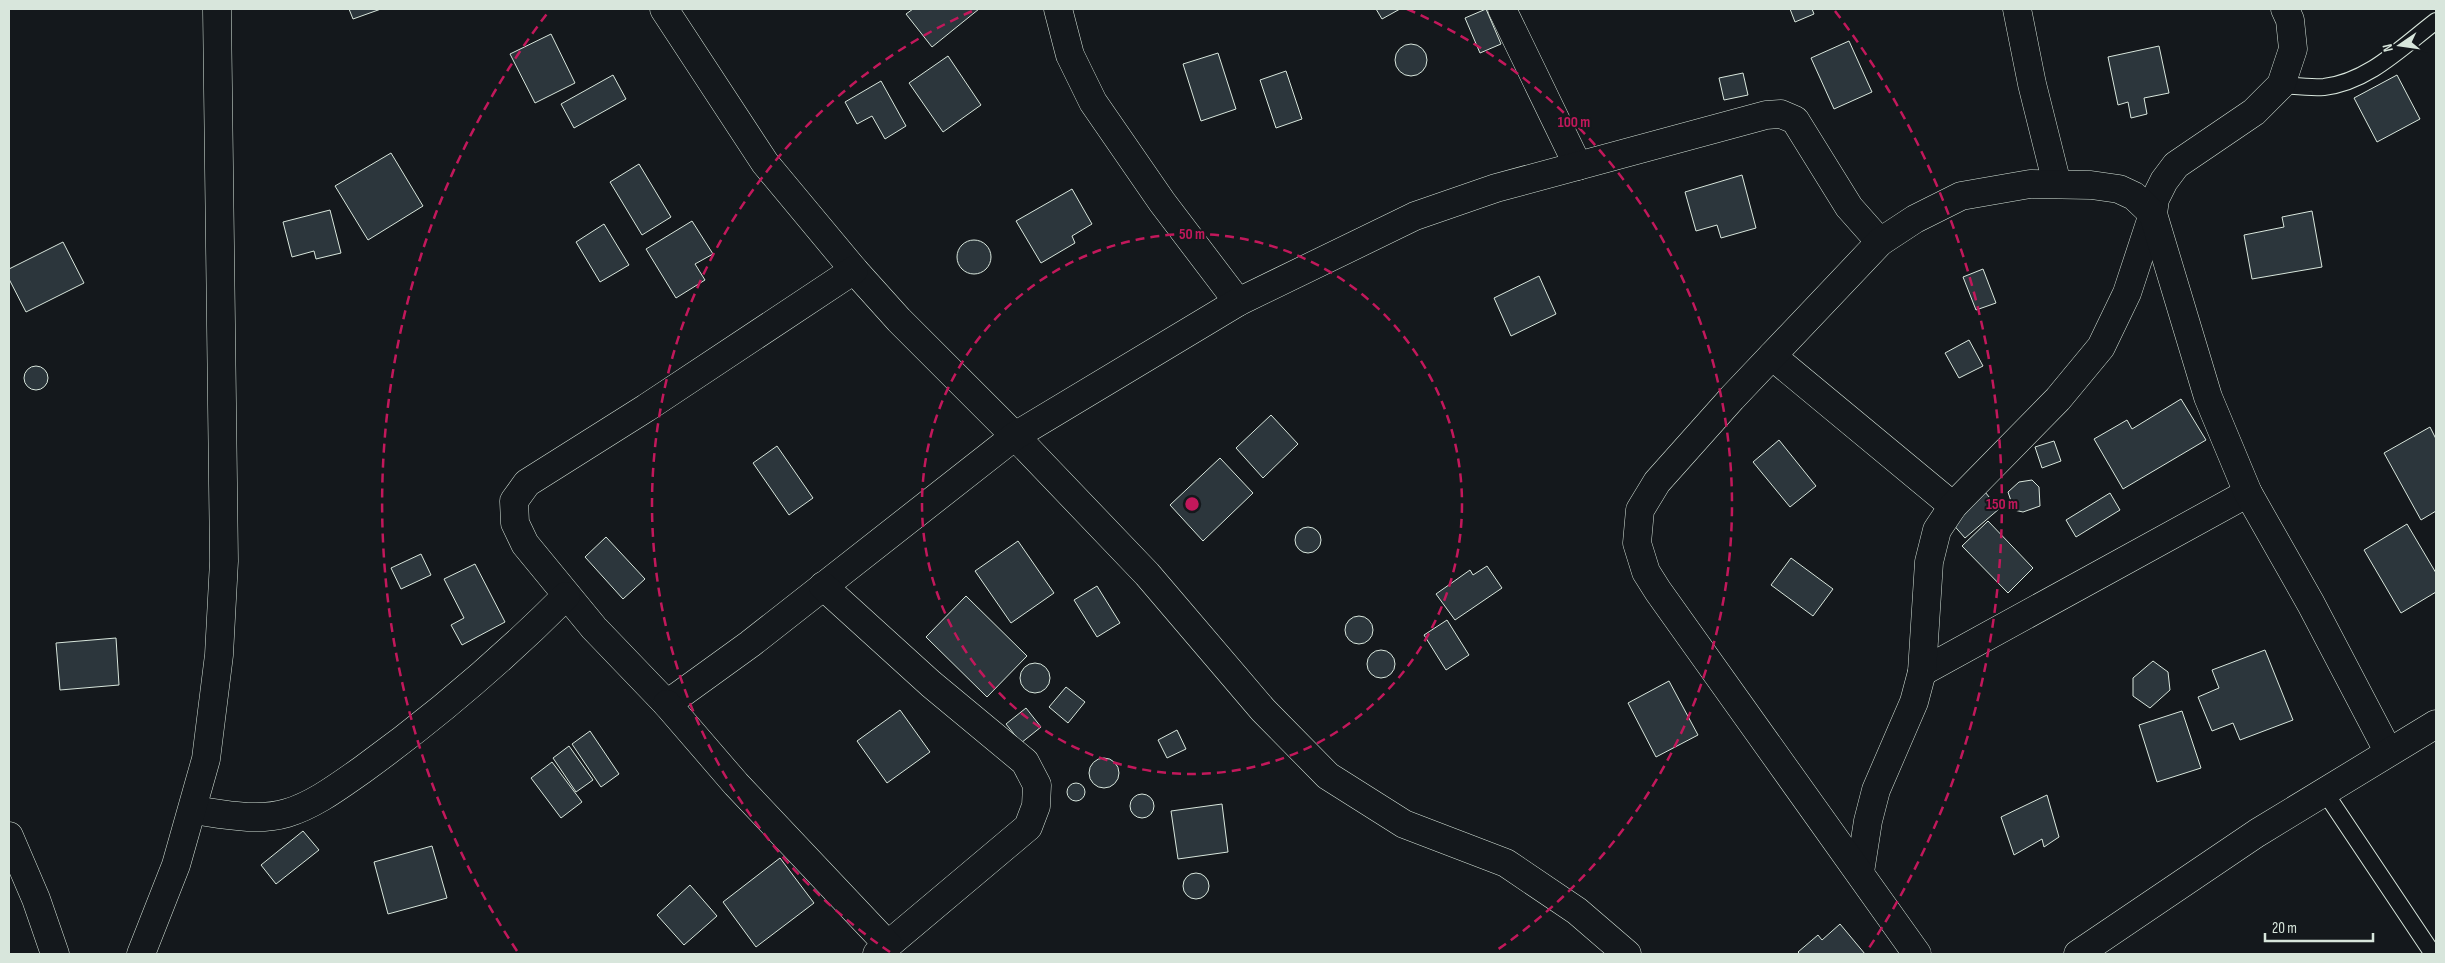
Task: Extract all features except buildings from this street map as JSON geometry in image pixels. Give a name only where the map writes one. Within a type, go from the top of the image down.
[{"type":"street","points":[[141,954],[176,865],[206,759],[219,655],[224,561],[217,9]]},
{"type":"street","points":[[664,9],[765,162],[854,270],[899,320],[1015,436],[1147,574],[1263,710],[1328,776],[1404,824],[1506,863],[1577,911],[1627,954]]},
{"type":"street","points":[[1058,9],[1070,55],[1093,102],[1162,202],[1238,302]]},
{"type":"street","points":[[1502,9],[1578,166]]},
{"type":"street","points":[[2017,9],[2032,84],[2058,184]]},
{"type":"street","points":[[1860,872],[1868,821],[1876,790],[1914,702],[1922,672],[1929,562],[1937,530],[1953,506],[2058,399],[2101,347],[2127,293],[2158,193],[2176,165],[2254,112],[2281,85],[2293,49],[2290,20],[2285,9]]},
{"type":"street","points":[[667,704],[750,644],[1015,436],[1238,302],[1415,216],[1496,188],[1766,115],[1781,114],[1795,120],[1849,206],[1880,242]]},
{"type":"street","points":[[1917,954],[1658,591],[1646,572],[1637,543],[1640,510],[1657,482],[1772,356],[1880,242],[1915,219],[1961,196],[2030,184],[2091,185],[2119,189],[2134,196],[2153,214],[2208,396],[2248,493],[2311,604],[2388,751]]},
{"type":"street","points":[[823,586],[931,684],[1025,762],[1036,785],[1036,806],[1028,827],[882,950],[667,704],[566,596],[525,544],[515,523],[514,501],[527,483],[646,408],[854,270]]},
{"type":"street","points":[[1772,356],[1953,506]]},
{"type":"street","points":[[1922,672],[2248,493]]},
{"type":"street","points":[[192,810],[254,817],[286,813],[328,794],[394,747],[525,637],[566,596]]},
{"type":"street","points":[[2078,954],[2257,833],[2388,751],[2436,724]]},
{"type":"street","points":[[9,836],[36,899],[55,954]]},
{"type":"lane","points":[[2281,85],[2322,87],[2346,83],[2372,71],[2436,21]]},
{"type":"lane","points":[[2324,791],[2433,954]]}]
